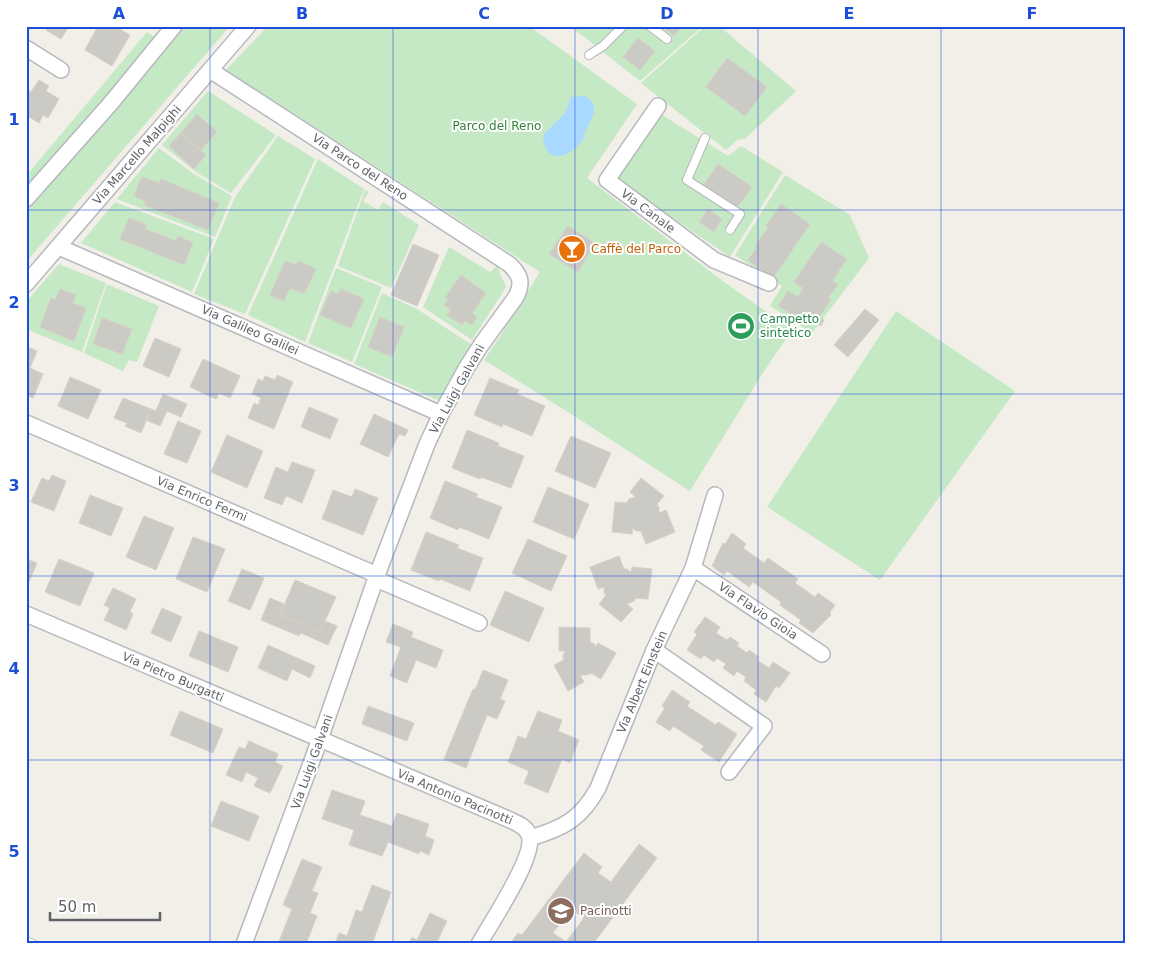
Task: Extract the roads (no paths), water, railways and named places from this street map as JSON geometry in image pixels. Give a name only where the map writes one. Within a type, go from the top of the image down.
[{"type":"street","points":[[26,199],[174,26]]},
{"type":"street","name":"Via Marcello Malpighi","points":[[26,284],[248,26]]},
{"type":"street","points":[[26,48],[62,70]]},
{"type":"street","name":"Via Parco del Reno","points":[[210,70],[510,264]]},
{"type":"street","name":"Via Canale","points":[[658,106],[606,180],[714,260],[769,283]]},
{"type":"street","name":"Via Galileo Galilei","points":[[59,247],[441,414]]},
{"type":"street","name":"Via Luigi Galvani","points":[[244,944],[320,739],[376,577],[427,444],[441,414],[476,353],[519,291],[518,273],[510,264]]},
{"type":"street","name":"Via Enrico Fermi","points":[[26,423],[376,577]]},
{"type":"street","name":"Via Albert Einstein","points":[[530,838],[564,826],[581,813],[598,788],[654,650],[693,568],[715,495]]},
{"type":"street","name":"Via Flavio Gioia","points":[[693,568],[822,654]]},
{"type":"street","points":[[376,577],[479,624]]},
{"type":"street","name":"Via Pietro Burgatti","points":[[26,614],[320,739]]},
{"type":"street","points":[[654,650],[764,726],[729,772]]},
{"type":"street","name":"Via Antonio Pacinotti","points":[[320,739],[519,824],[529,833],[530,838]]},
{"type":"street","points":[[478,944],[517,877],[529,852],[530,838]]},
{"type":"lane","points":[[589,55],[603,46],[624,26]]},
{"type":"lane","points":[[650,26],[667,39]]},
{"type":"lane","points":[[705,138],[687,180],[740,214],[730,230]]},
{"type":"lane","points":[[26,941],[33,944]]},
{"type":"water","points":[[585,96],[592,102],[594,111],[583,140],[575,149],[565,155],[554,156],[550,154],[544,145],[543,138],[545,133],[565,113],[571,97]]},
{"type":"place","name":"Caffè del Parco","points":[[572,249]]},
{"type":"place","name":"Campetto sintetico","points":[[741,326]]},
{"type":"place","name":"Pacinotti","points":[[561,911]]},
{"type":"park label","name":"Parco del Reno","points":[[497,126]]}]
